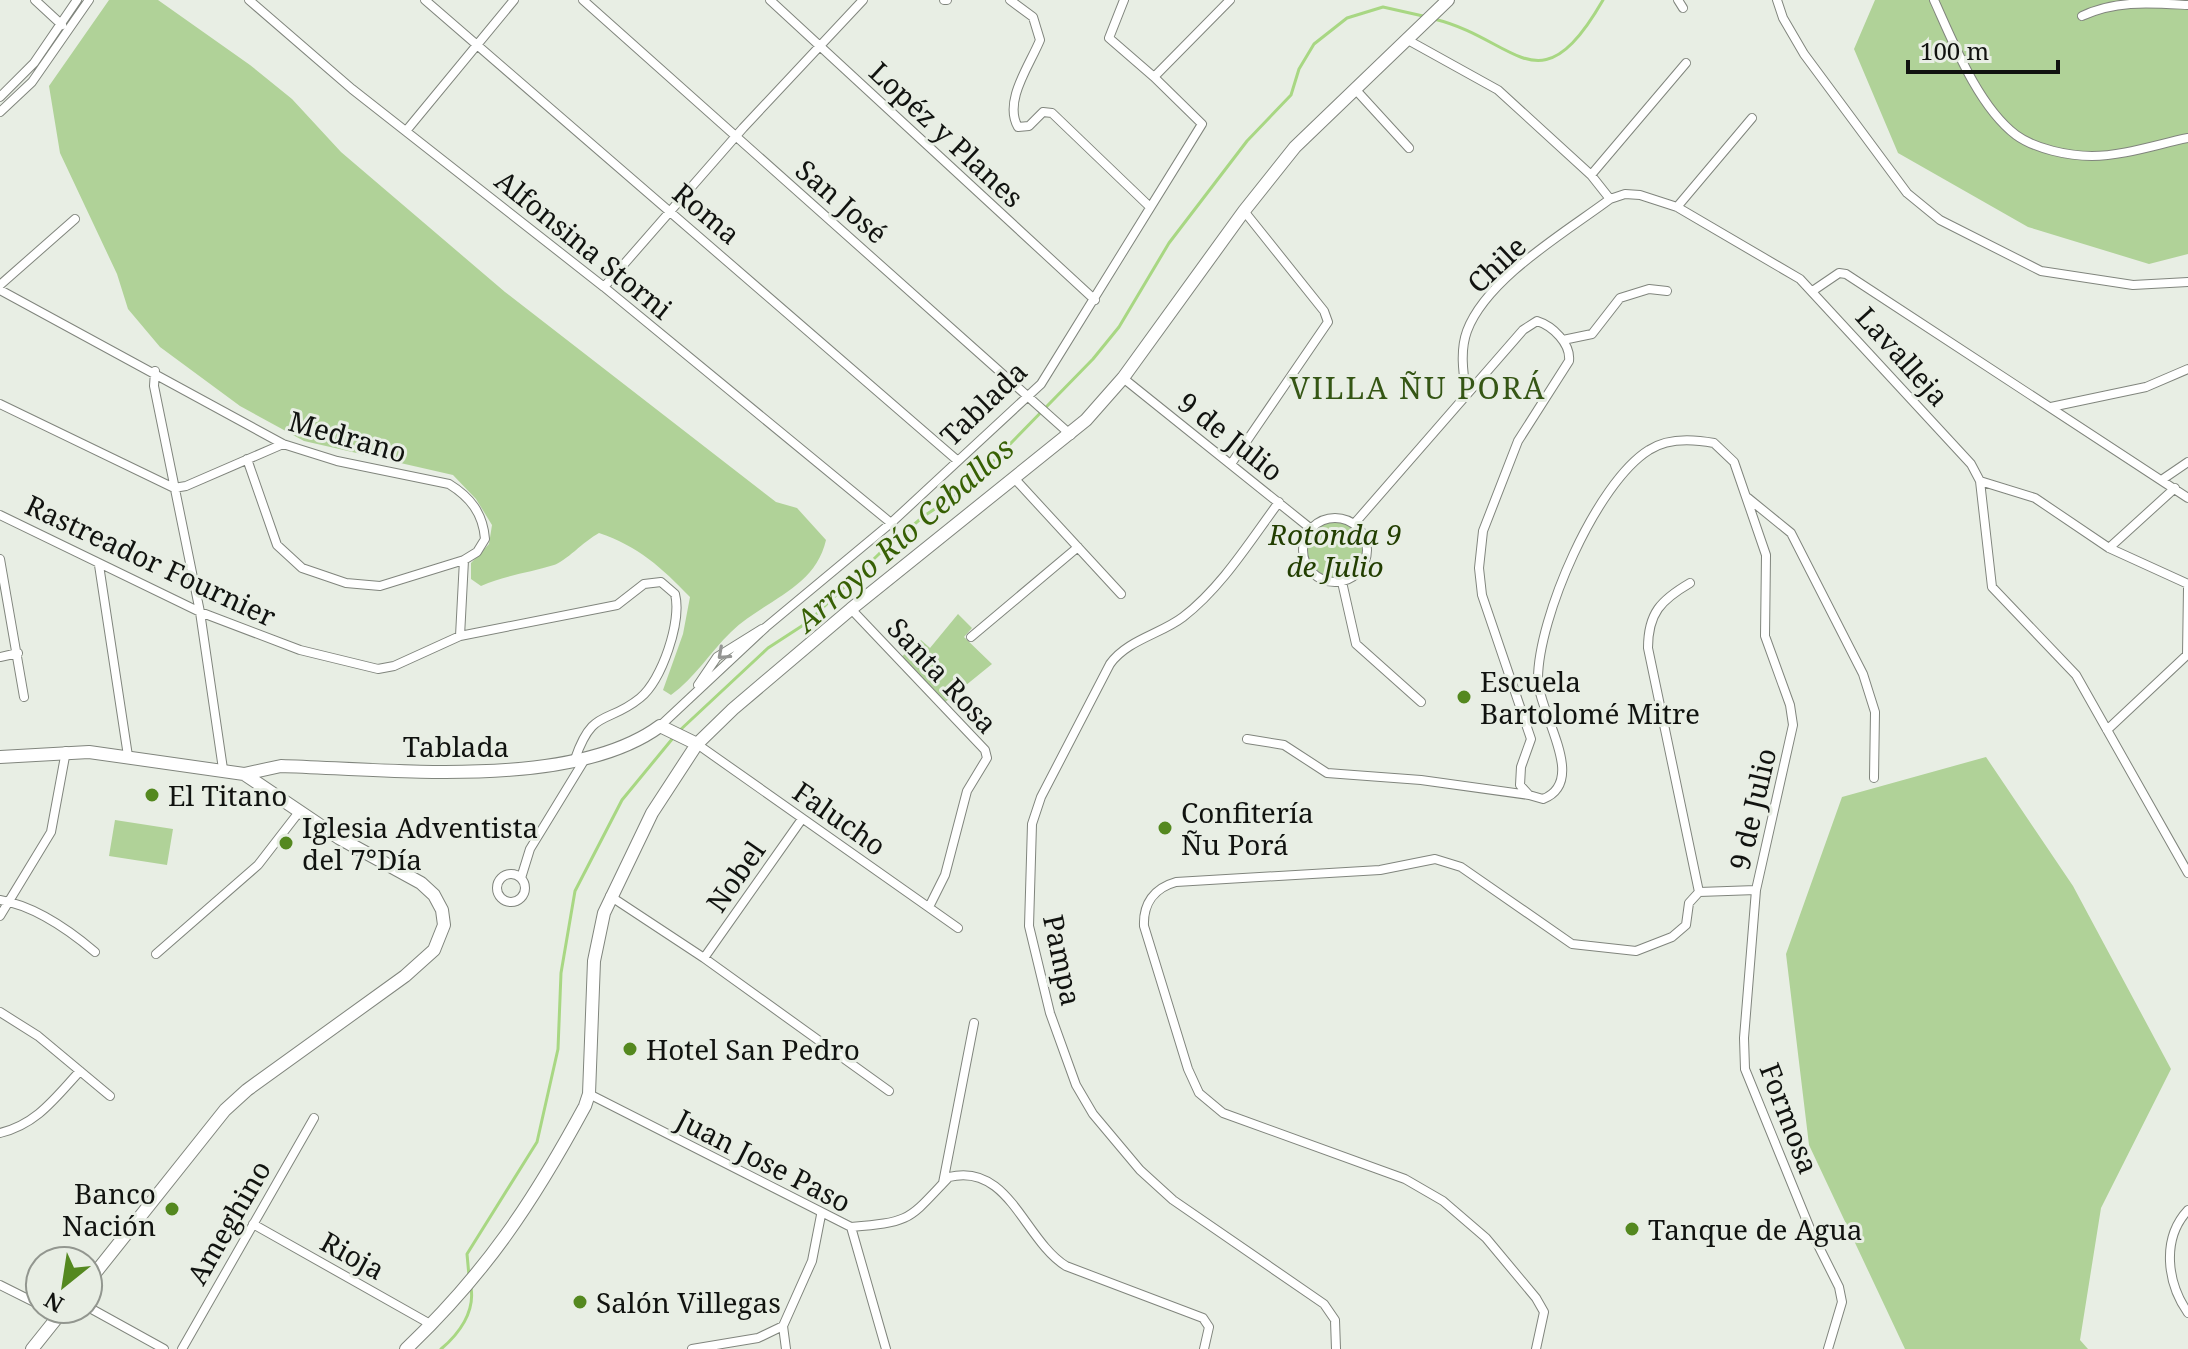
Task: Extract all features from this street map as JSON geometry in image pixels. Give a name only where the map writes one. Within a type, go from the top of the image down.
[{"type":"main road","points":[[406,1349],[456,1302],[515,1226],[589,1094],[594,961],[610,896],[691,741],[851,609],[1071,435],[1123,378],[1244,211],[1295,147],[1444,4]]},
{"type":"main road","points":[[664,728],[691,741]]},
{"type":"main road","name":"Tablada","points":[[244,774],[281,766],[510,772],[635,742],[664,728]]},
{"type":"main road","points":[[0,757],[66,751],[128,756],[244,774],[364,853],[421,883],[434,895],[442,910],[440,939],[434,950],[413,970],[247,1090],[225,1110],[104,1262]]},
{"type":"main road","points":[[32,1349],[51,1325]]},
{"type":"street","points":[[35,0],[70,30]]},
{"type":"street","points":[[0,97],[34,63],[77,0]]},
{"type":"street","points":[[0,112],[32,82],[89,0]]},
{"type":"street","name":"Alfonsina Storni","points":[[249,0],[327,69],[604,287],[891,523]]},
{"type":"street","name":"Roma","points":[[425,0],[958,461]]},
{"type":"street","points":[[406,131],[514,0]]},
{"type":"street","name":"San José","points":[[583,0],[1071,435]]},
{"type":"street","name":"Lopéz y Planes","points":[[770,0],[1095,300]]},
{"type":"street","points":[[604,287],[736,136],[863,0]]},
{"type":"street","points":[[1010,0],[1033,17],[1040,40],[1015,101],[1013,113],[1018,127],[1029,126],[1043,112],[1052,113],[1150,207]]},
{"type":"street","points":[[1124,0],[1109,38],[1154,77],[1230,0]]},
{"type":"street","points":[[1777,0],[1783,18],[1804,54],[1890,171],[1907,193],[1940,220],[2041,271],[2079,280],[2133,285],[2188,282]]},
{"type":"street","points":[[1934,0],[1960,59],[1986,99],[2016,135],[2065,153],[2094,156],[2188,138]]},
{"type":"street","points":[[2082,16],[2116,2],[2188,5]]},
{"type":"street","points":[[1411,34],[1498,90],[1591,175],[1610,199]]},
{"type":"street","points":[[1591,175],[1686,63]]},
{"type":"street","name":"Tablada","points":[[664,728],[692,694],[766,627],[1032,399],[1202,124],[1154,77]]},
{"type":"street","points":[[1355,89],[1409,148]]},
{"type":"street","points":[[1677,207],[1752,118]]},
{"type":"street","name":"Lavalleja","points":[[1610,199],[1625,194],[1640,195],[1677,207],[1814,290],[1971,464],[1980,481],[1992,587],[2076,675],[2188,873]]},
{"type":"street","name":"Chile","points":[[1466,391],[1463,373],[1466,333],[1479,309],[1506,278],[1610,199]]},
{"type":"street","points":[[1231,464],[1328,322],[1324,311],[1244,211]]},
{"type":"street","points":[[0,287],[75,219]]},
{"type":"street","points":[[1814,290],[1839,273],[1846,274],[2050,407],[2125,460],[2163,479],[2188,498]]},
{"type":"street","name":"Medrano","points":[[0,287],[283,444],[337,461],[449,484],[480,512],[485,528],[483,545],[464,560]]},
{"type":"street","points":[[1563,340],[1592,334],[1620,298],[1649,289],[1667,291]]},
{"type":"street","points":[[1354,524],[1466,391],[1533,323],[1544,323],[1563,340],[1570,353],[1569,361],[1518,441],[1489,508],[1479,568],[1491,624],[1531,739],[1519,775],[1520,785],[1529,795]]},
{"type":"street","points":[[2050,407],[2146,387],[2188,369]]},
{"type":"street","points":[[155,371],[154,386],[200,612],[223,769]]},
{"type":"street","name":"9 de Julio","points":[[1123,378],[1310,528]]},
{"type":"street","points":[[0,404],[174,488],[186,486],[283,444]]},
{"type":"street","name":"9 de Julio","points":[[1529,795],[1543,799],[1552,795],[1563,779],[1559,752],[1539,694],[1539,648],[1587,526],[1610,485],[1651,448],[1667,442],[1697,440],[1714,443],[1727,452],[1747,497],[1769,567],[1765,636],[1790,705],[1793,725],[1756,890],[1699,892],[1689,903],[1686,925],[1672,937],[1636,951],[1572,944],[1461,867],[1435,859],[1380,870],[1176,882],[1162,886],[1143,910],[1144,926],[1174,1029],[1199,1093],[1223,1113],[1405,1179],[1464,1215],[1516,1274],[1544,1312],[1536,1349]]},
{"type":"street","points":[[247,459],[277,545],[302,568],[346,583],[380,586],[464,560],[460,636]]},
{"type":"street","points":[[2163,479],[2188,462]]},
{"type":"street","points":[[1014,478],[1121,594]]},
{"type":"street","points":[[1980,481],[2035,498],[2109,548],[2188,586],[2187,656],[2107,730]]},
{"type":"street","points":[[2109,548],[2175,488]]},
{"type":"street","points":[[1747,497],[1791,533],[1863,674],[1875,712],[1874,778]]},
{"type":"street","name":"Pampa","points":[[1279,502],[1198,603],[1181,619],[1123,651],[1110,664],[1035,810],[1029,926],[1050,1013],[1076,1085],[1093,1114],[1140,1170],[1173,1200],[1324,1304],[1335,1320],[1338,1333],[1336,1349]]},
{"type":"street","name":"Rastreador Fournier","points":[[0,515],[200,612],[300,650],[378,669],[394,666],[460,636],[617,605],[652,581],[668,586],[675,594],[678,618],[651,686],[630,705],[595,720],[583,737],[581,757]]},
{"type":"street","points":[[1335,517],[1354,524],[1366,541],[1367,551],[1360,571],[1342,582],[1322,580],[1307,567],[1302,548],[1310,528],[1335,517]]},
{"type":"street","points":[[971,637],[1078,547]]},
{"type":"street","points":[[0,559],[24,697]]},
{"type":"street","points":[[99,565],[128,756]]},
{"type":"street","points":[[1342,582],[1356,644],[1421,702]]},
{"type":"street","points":[[1690,583],[1657,607],[1648,628],[1648,648],[1699,892]]},
{"type":"street","name":"Santa Rosa","points":[[851,609],[985,750],[987,758],[967,791],[940,890],[929,907]]},
{"type":"street","points":[[0,657],[18,653]]},
{"type":"street","points":[[1247,739],[1284,745],[1327,773],[1421,780],[1529,795]]},
{"type":"street","name":"Falucho","points":[[691,741],[958,928]]},
{"type":"street","points":[[0,916],[12,902],[56,820],[66,751]]},
{"type":"street","points":[[521,878],[530,849],[581,757]]},
{"type":"street","points":[[156,954],[258,865],[299,812]]},
{"type":"street","name":"Nobel","points":[[704,958],[802,819]]},
{"type":"street","name":"Formosa","points":[[1756,890],[1744,1038],[1745,1069],[1811,1231],[1839,1287],[1842,1302],[1828,1349]]},
{"type":"street","points":[[610,896],[704,958],[889,1091]]},
{"type":"street","points":[[0,900],[12,902],[69,930],[95,952]]},
{"type":"street","points":[[1,1013],[38,1036],[110,1096]]},
{"type":"street","points":[[943,1183],[974,1023]]},
{"type":"street","points":[[0,1133],[21,1128],[39,1116],[80,1071]]},
{"type":"street","name":"Juan Jose Paso","points":[[589,1094],[821,1215],[851,1227],[886,1349]]},
{"type":"street","name":"Ameghino","points":[[182,1349],[314,1118]]},
{"type":"street","points":[[851,1227],[899,1221],[924,1206],[943,1183],[959,1175],[985,1178],[1006,1197],[1052,1257],[1106,1283],[1203,1318],[1209,1327],[1204,1349]]},
{"type":"street","points":[[2188,1210],[2174,1232],[2170,1274],[2174,1293],[2188,1313]]},
{"type":"street","points":[[786,1349],[783,1326],[812,1261],[821,1215]]},
{"type":"street","name":"Rioja","points":[[253,1224],[432,1325]]},
{"type":"street","points":[[0,1285],[24,1297]]},
{"type":"street","points":[[104,1316],[164,1349]]},
{"type":"street","points":[[692,1349],[758,1338],[783,1326]]},
{"type":"green space","points":[[109,0],[158,0],[250,65],[292,99],[341,152],[505,292],[776,502],[797,508],[826,540],[811,571],[731,632],[688,681],[671,695],[663,690],[683,634],[690,597],[638,551],[599,533],[558,563],[481,586],[471,579],[471,563],[489,544],[492,525],[476,499],[453,475],[304,441],[240,406],[160,347],[128,309],[117,274],[60,153],[49,86]]},
{"type":"green space","points":[[1875,0],[2188,0],[2188,254],[2149,264],[2028,227],[1898,153],[1854,49]]},
{"type":"green space","name":"Rotonda 9 de Julio","points":[[1329,518],[1341,518],[1358,527],[1365,538],[1365,562],[1358,573],[1341,582],[1329,582],[1317,577],[1308,568],[1303,556],[1303,544],[1308,532],[1317,523]]},
{"type":"green space","points":[[958,614],[972,628],[964,637],[992,664],[944,703],[900,658],[921,640],[930,648]]},
{"type":"green space","points":[[1986,757],[2073,886],[2171,1069],[2101,1208],[2080,1340],[2088,1349],[1905,1349],[1809,1145],[1786,954],[1842,797]]},
{"type":"green space","points":[[115,820],[173,829],[167,865],[109,856]]},
{"type":"waterway","name":"Arroyo Río Ceballos","points":[[1434,19],[1462,28],[1526,59],[1543,60],[1561,53],[1581,34],[1603,0]]},
{"type":"waterway","name":"Arroyo Río Ceballos","points":[[678,732],[768,648],[808,622],[924,516],[967,488],[1093,359],[1119,327],[1169,243],[1247,141],[1291,95],[1299,69],[1314,44],[1347,18],[1383,7],[1423,16]]},
{"type":"waterway","name":"Arroyo Río Ceballos","points":[[469,1276],[467,1254],[537,1142],[558,1049],[561,973],[575,891],[622,800],[673,738]]},
{"type":"waterway","name":"Arroyo Río Ceballos","points":[[441,1349],[454,1337],[468,1314],[471,1288]]},
{"type":"place","name":"Escuela Bartolomé Mitre","points":[[1464,697]]},
{"type":"place","name":"El Titano","points":[[152,795]]},
{"type":"place","name":"Confitería Ñu Porá","points":[[1165,828]]},
{"type":"place","name":"Iglesia Adventista del 7°Día","points":[[286,843]]},
{"type":"place","name":"Hotel San Pedro","points":[[630,1049]]},
{"type":"place","name":"Banco Nación","points":[[172,1209]]},
{"type":"place","name":"Tanque de Agua","points":[[1632,1229]]},
{"type":"place","name":"Salón Villegas","points":[[580,1302]]},
{"type":"district","name":"VILLA ÑU PORÁ","points":[[1418,387]]}]
